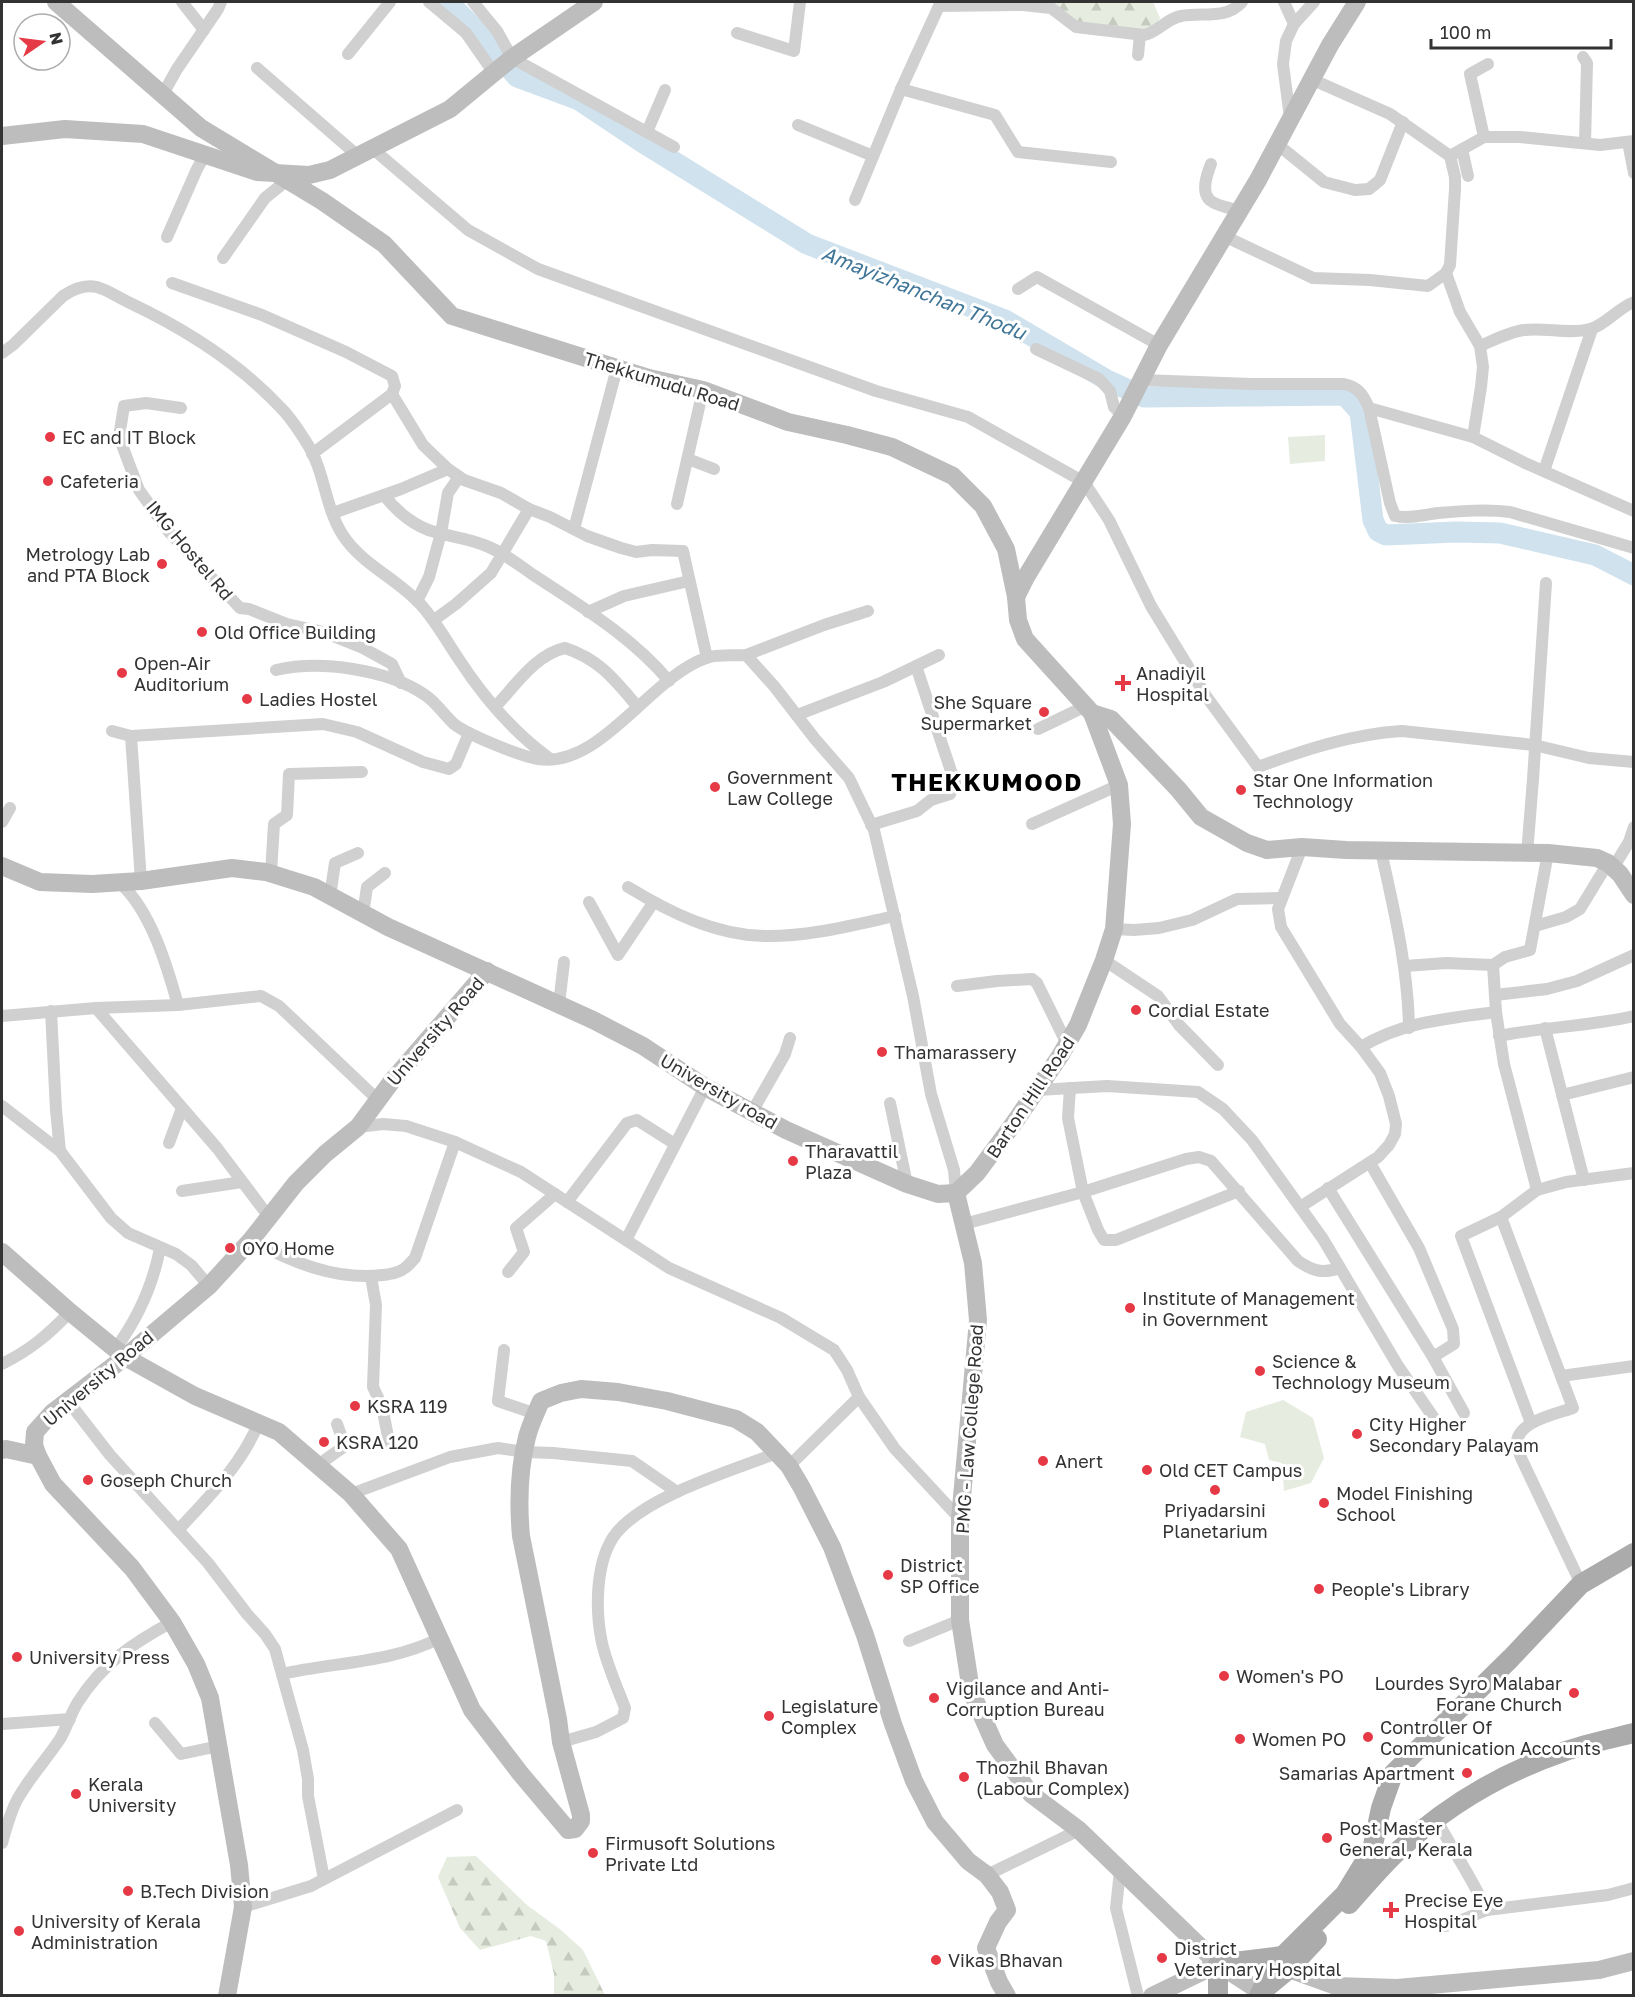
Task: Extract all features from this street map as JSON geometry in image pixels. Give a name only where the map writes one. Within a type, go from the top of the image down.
[{"type":"main road","points":[[1218,1995],[1218,1964],[1284,1962],[1345,1894],[1372,1850],[1381,1808],[1393,1774],[1511,1658],[1581,1584],[1634,1554]]},
{"type":"main road","points":[[1259,1994],[1274,1965],[1284,1962],[1397,1852],[1436,1819],[1478,1790],[1521,1768],[1565,1751],[1634,1733]]},
{"type":"street","points":[[56,2],[201,128],[281,178]]},
{"type":"street","points":[[182,2],[204,30]]},
{"type":"street","points":[[163,94],[221,2]]},
{"type":"street","points":[[348,54],[390,2]]},
{"type":"street","points":[[429,2],[466,33],[494,73]]},
{"type":"street","points":[[473,2],[497,31],[512,58],[674,147]]},
{"type":"street","points":[[2,136],[66,129],[143,134],[257,172],[281,178],[309,176],[330,170],[450,109],[512,58],[594,2]]},
{"type":"street","points":[[737,33],[794,51],[800,2]]},
{"type":"street","points":[[855,200],[936,3],[1051,8],[1076,27],[1140,35],[1154,33],[1166,22],[1179,16],[1227,13],[1235,10],[1242,2]]},
{"type":"street","points":[[1284,2],[1294,24]]},
{"type":"street","points":[[1290,118],[1283,64],[1286,41],[1294,24],[1314,2]]},
{"type":"street","points":[[1016,597],[1123,416],[1158,345],[1239,211],[1311,79],[1357,2]]},
{"type":"street","points":[[1138,55],[1140,35]]},
{"type":"street","points":[[1583,57],[1587,63],[1586,143]]},
{"type":"street","points":[[1484,137],[1470,74],[1488,64]]},
{"type":"street","points":[[257,68],[468,230],[511,256],[538,269],[876,391],[968,417],[1084,482],[1109,520],[1151,606],[1206,696],[1258,767],[1333,742],[1381,732],[1402,731],[1534,745],[1589,758],[1634,762]]},
{"type":"street","points":[[1224,236],[1313,278],[1370,280],[1428,286],[1446,273],[1450,265],[1455,189],[1455,177],[1449,156],[1389,114],[1311,79]]},
{"type":"street","points":[[901,89],[995,115],[1018,152],[1111,162]]},
{"type":"street","points":[[647,132],[665,90]]},
{"type":"street","points":[[1277,144],[1324,182],[1355,190],[1368,189],[1380,180],[1402,122]]},
{"type":"street","points":[[798,125],[873,156]]},
{"type":"street","points":[[1449,156],[1484,137],[1520,137],[1600,145],[1631,141],[1634,173]]},
{"type":"street","points":[[1462,149],[1468,176]]},
{"type":"street","points":[[167,237],[197,169],[206,155]]},
{"type":"street","points":[[1211,164],[1206,176],[1206,193],[1210,201],[1239,211]]},
{"type":"street","points":[[223,258],[281,178]]},
{"type":"street","name":"Thekkumudu Road","points":[[281,178],[322,201],[384,244],[452,316],[649,378],[703,390],[788,422],[892,447],[953,476],[983,506],[1005,549],[1016,597]]},
{"type":"street","points":[[1446,273],[1460,312],[1480,346],[1483,368],[1473,437]]},
{"type":"street","points":[[1018,289],[1037,277],[1158,345]]},
{"type":"street","points":[[172,283],[262,315],[392,376],[395,386],[392,394],[312,454]]},
{"type":"street","points":[[2,353],[63,296],[72,290],[96,287],[166,320],[237,366],[283,409],[312,454],[338,526],[346,540],[417,601],[434,620],[458,659],[483,693],[533,746],[550,759]]},
{"type":"street","points":[[1480,346],[1510,333],[1525,330],[1592,329],[1617,310],[1634,302]]},
{"type":"street","points":[[1544,471],[1592,329]]},
{"type":"street","points":[[1036,349],[1099,379],[1110,391],[1114,407],[1123,416]]},
{"type":"street","points":[[574,529],[617,368]]},
{"type":"street","points":[[1141,383],[1344,384],[1359,390],[1365,397],[1395,516],[1402,518],[1497,510],[1634,548]]},
{"type":"street","points":[[677,504],[703,390]]},
{"type":"street","points":[[392,394],[423,445],[448,470],[459,477],[501,493],[587,536],[636,552],[683,551],[706,658]]},
{"type":"street","name":"IMG Hostel Rd","points":[[181,408],[146,403],[124,406],[119,437],[139,490],[169,532],[240,608],[249,609],[287,624],[323,632],[363,648],[392,664],[401,683]]},
{"type":"street","points":[[1369,408],[1473,437],[1634,511]]},
{"type":"street","points":[[688,459],[714,469]]},
{"type":"street","points":[[333,513],[448,470]]},
{"type":"street","points":[[417,601],[429,578],[441,533],[448,493],[459,477]]},
{"type":"street","points":[[384,495],[407,518],[423,528],[484,544],[562,592],[644,653],[669,681]]},
{"type":"street","points":[[434,620],[491,573],[529,509]]},
{"type":"street","points":[[588,612],[624,596],[689,581]]},
{"type":"street","points":[[1527,854],[1546,583]]},
{"type":"street","name":"Barton Hill Road","points":[[956,1193],[977,1173],[1038,1090],[1067,1044],[1078,1024],[1114,929],[1122,824],[1119,785],[1089,710],[1025,639],[1018,620],[1016,597]]},
{"type":"street","points":[[276,670],[311,666],[374,673],[426,695],[454,724],[469,733],[538,759],[563,759],[583,751],[609,733],[637,706],[669,681],[706,658],[746,655],[868,611]]},
{"type":"street","points":[[496,706],[538,663],[552,653],[565,648],[606,670],[637,706]]},
{"type":"street","points":[[746,655],[849,778],[871,825],[915,1005],[931,1094],[954,1170],[956,1193]]},
{"type":"street","points":[[796,715],[883,682],[939,655]]},
{"type":"street","points":[[871,825],[917,811],[931,800],[950,794],[955,783],[916,666]]},
{"type":"street","points":[[1038,729],[1089,710],[1111,719],[1178,789],[1201,817],[1247,843],[1267,850],[1302,847],[1380,851],[1548,853],[1597,858],[1611,865],[1634,895]]},
{"type":"street","points":[[112,731],[131,736],[323,724],[357,732],[423,762],[449,769],[456,764],[469,733]]},
{"type":"street","points":[[131,736],[141,881]]},
{"type":"street","points":[[271,873],[274,824],[286,815],[289,774],[362,772]]},
{"type":"street","points":[[1032,824],[1119,785]]},
{"type":"street","points":[[2,822],[10,808]]},
{"type":"street","points":[[1535,926],[1566,918],[1580,909],[1629,842],[1634,827]]},
{"type":"street","points":[[1300,1207],[1370,1163],[1389,1145],[1395,1134],[1389,1096],[1380,1073],[1340,1024],[1281,927],[1278,909],[1302,847]]},
{"type":"street","points":[[1380,851],[1405,966],[1409,1028]]},
{"type":"street","points":[[330,896],[335,863],[358,853]]},
{"type":"street","points":[[1405,966],[1446,963],[1493,965],[1505,957],[1530,950],[1548,853]]},
{"type":"street","name":"University road","points":[[2,866],[40,882],[92,884],[141,881],[232,868],[271,873],[314,888],[416,941],[593,1020],[643,1047],[705,1087],[786,1130],[907,1184],[938,1194],[956,1193]]},
{"type":"street","points":[[363,914],[367,886],[385,873]]},
{"type":"street","points":[[120,883],[137,901],[146,917],[171,979],[178,1005]]},
{"type":"street","points":[[628,888],[682,918],[730,932],[764,936],[830,929],[895,916]]},
{"type":"street","points":[[1114,929],[1159,928],[1192,920],[1237,899],[1282,898]]},
{"type":"street","points":[[589,902],[618,955],[653,903]]},
{"type":"street","points":[[1495,995],[1547,989],[1577,981],[1634,955]]},
{"type":"street","points":[[1104,960],[1158,996],[1179,1025],[1218,1065]]},
{"type":"street","points":[[559,1004],[564,962]]},
{"type":"street","points":[[1493,965],[1496,1012],[1504,1064],[1537,1190]]},
{"type":"street","name":"University Road","points":[[227,1995],[243,1907],[239,1865],[210,1698],[196,1664],[172,1622],[132,1568],[53,1484],[34,1445],[35,1432],[52,1413],[120,1353],[137,1344],[209,1286],[296,1183],[357,1127],[377,1099],[487,972]]},
{"type":"street","points":[[957,986],[1032,979],[1037,983],[1067,1044]]},
{"type":"street","points":[[2,1016],[96,1008],[178,1005],[261,996],[279,1006],[377,1099]]},
{"type":"street","points":[[96,1008],[182,1108],[269,1217]]},
{"type":"street","points":[[51,1011],[60,1151]]},
{"type":"street","points":[[1361,1047],[1380,1037],[1433,1020],[1496,1012]]},
{"type":"street","points":[[1499,1035],[1634,1016]]},
{"type":"street","points":[[1545,1028],[1584,1180]]},
{"type":"street","points":[[752,1112],[785,1054],[790,1038]]},
{"type":"street","points":[[1562,1095],[1634,1077]]},
{"type":"street","points":[[1038,1090],[1107,1086],[1198,1092],[1222,1109],[1252,1140],[1323,1239],[1398,1366],[1438,1424]]},
{"type":"street","points":[[626,1240],[705,1087]]},
{"type":"street","points":[[1070,1088],[1068,1118],[1083,1192],[1104,1240],[1110,1241],[1239,1191]]},
{"type":"street","points":[[890,1103],[907,1184]]},
{"type":"street","points":[[2,1106],[60,1151],[111,1218],[128,1233],[176,1254],[191,1265],[209,1286]]},
{"type":"street","points":[[169,1143],[182,1108]]},
{"type":"street","points":[[567,1202],[627,1123],[637,1120],[675,1144]]},
{"type":"street","points":[[357,1127],[383,1124],[406,1126],[455,1142],[521,1172],[669,1268],[781,1318],[834,1350],[860,1397],[895,1449],[960,1519]]},
{"type":"street","points":[[251,1239],[280,1256],[313,1269],[371,1276],[395,1273],[405,1268],[415,1258],[455,1142]]},
{"type":"street","points":[[964,1224],[1083,1192],[1186,1159],[1199,1158],[1211,1161],[1298,1261],[1311,1270],[1319,1272],[1340,1268]]},
{"type":"street","points":[[1370,1163],[1419,1248],[1453,1329],[1454,1344],[1433,1358]]},
{"type":"street","points":[[1531,1423],[1461,1236],[1501,1217],[1537,1190],[1555,1184],[1634,1173]]},
{"type":"street","points":[[182,1191],[243,1182]]},
{"type":"street","points":[[1328,1188],[1433,1358],[1464,1413]]},
{"type":"street","name":"PMG - Law College Road","points":[[956,1193],[974,1263],[978,1320],[960,1519],[960,1620],[971,1691],[995,1745],[1031,1794],[1079,1830],[1218,1964],[1259,1994]]},
{"type":"street","points":[[508,1272],[524,1252],[516,1228],[555,1194]]},
{"type":"street","points":[[1501,1217],[1573,1408],[1531,1423],[1520,1431],[1516,1444],[1581,1584]]},
{"type":"street","points":[[120,1353],[126,1335],[148,1293],[155,1274],[160,1248]]},
{"type":"street","points":[[2,1252],[120,1353],[195,1395],[279,1432],[351,1494],[399,1549],[472,1710],[520,1773],[568,1830],[575,1828],[581,1821],[581,1815],[561,1742],[521,1536],[519,1508],[527,1436],[541,1401],[561,1393],[581,1389],[618,1392],[667,1401],[736,1419],[757,1432],[783,1460],[832,1547],[865,1635],[914,1781],[935,1822],[968,1861],[987,1875],[1000,1892],[1007,1910],[998,1922],[986,1948],[999,1982],[1007,1995]]},
{"type":"street","points":[[371,1276],[376,1305],[373,1387],[382,1406],[389,1442]]},
{"type":"street","points":[[2,1364],[29,1350],[70,1312]]},
{"type":"street","points":[[504,1350],[498,1401],[536,1414]]},
{"type":"street","points":[[1561,1376],[1634,1366]]},
{"type":"street","points":[[561,1742],[596,1732],[623,1718],[625,1708],[602,1643],[599,1611],[599,1572],[607,1549],[617,1532],[657,1502],[677,1492],[783,1460],[860,1397]]},
{"type":"street","points":[[68,1401],[110,1455],[178,1530],[275,1649],[303,1750],[308,1779],[308,1796],[324,1879]]},
{"type":"street","points":[[178,1530],[216,1490],[250,1442],[259,1422]]},
{"type":"street","points":[[318,1465],[342,1448],[336,1424]]},
{"type":"street","points":[[4,1449],[35,1432]]},
{"type":"street","points":[[351,1494],[460,1455],[498,1448],[632,1461],[677,1492]]},
{"type":"street","points":[[4,1449],[38,1456]]},
{"type":"street","points":[[909,1641],[960,1620]]},
{"type":"street","points":[[2,1843],[16,1802],[60,1738],[77,1703],[94,1679],[114,1658],[140,1639],[172,1622]]},
{"type":"street","points":[[282,1674],[389,1656],[421,1648],[440,1638]]},
{"type":"street","points":[[2,1724],[70,1719]]},
{"type":"street","points":[[154,1723],[181,1754],[219,1746]]},
{"type":"street","points":[[243,1907],[311,1886],[457,1810]]},
{"type":"street","points":[[1436,1819],[1487,1910]]},
{"type":"street","points":[[987,1875],[1079,1830]]},
{"type":"street","points":[[1120,1871],[1116,1908],[1138,1995]]},
{"type":"street","points":[[1446,1926],[1487,1910],[1608,1895],[1634,1888]]},
{"type":"street","points":[[1284,1962],[1340,1991],[1599,1970],[1634,1961]]},
{"type":"street","points":[[1152,1995],[1218,1964]]},
{"type":"green space","points":[[1051,2],[1153,2],[1160,18],[1154,31],[1076,30]]},
{"type":"green space","points":[[1325,435],[1325,461],[1290,464],[1288,437]]},
{"type":"green space","points":[[1283,1400],[1313,1418],[1324,1458],[1311,1483],[1284,1491],[1282,1463],[1269,1460],[1265,1444],[1240,1437],[1246,1412]]},
{"type":"green space","points":[[476,1856],[527,1905],[561,1930],[583,1950],[605,1995],[554,1995],[554,1974],[546,1941],[531,1936],[480,1950],[460,1928],[438,1877],[447,1857]]},
{"type":"waterway","name":"Amayizhanchan Thodu","points":[[448,2],[479,33],[517,77],[579,100],[642,142],[807,244],[1005,320],[1107,380],[1144,397],[1345,395],[1360,412],[1373,520],[1378,531],[1386,535],[1500,533],[1595,555],[1634,575]]},
{"type":"place","name":"EC and IT Block","points":[[50,437]]},
{"type":"place","name":"Cafeteria","points":[[48,481]]},
{"type":"place","name":"Metrology Lab and PTA Block","points":[[162,564]]},
{"type":"place","name":"Old Office Building","points":[[202,632]]},
{"type":"place","name":"Open-Air Auditorium","points":[[122,673]]},
{"type":"place","name":"Anadiyil Hospital","points":[[1123,683]]},
{"type":"place","name":"Ladies Hostel","points":[[247,699]]},
{"type":"place","name":"She Square Supermarket","points":[[1044,712]]},
{"type":"place","name":"Government Law College","points":[[715,787]]},
{"type":"place","name":"Star One Information Technology","points":[[1241,790]]},
{"type":"place","name":"Cordial Estate","points":[[1136,1010]]},
{"type":"place","name":"Thamarassery","points":[[882,1052]]},
{"type":"place","name":"Tharavattil Plaza","points":[[793,1161]]},
{"type":"place","name":"OYO Home","points":[[230,1248]]},
{"type":"place","name":"Institute of Management in Government","points":[[1130,1308]]},
{"type":"place","name":"Science & Technology Museum","points":[[1260,1371]]},
{"type":"place","name":"KSRA 119","points":[[355,1406]]},
{"type":"place","name":"City Higher Secondary Palayam","points":[[1357,1434]]},
{"type":"place","name":"KSRA 120","points":[[324,1442]]},
{"type":"place","name":"Anert","points":[[1043,1461]]},
{"type":"place","name":"Old CET Campus","points":[[1147,1470]]},
{"type":"place","name":"Goseph Church","points":[[88,1480]]},
{"type":"place","name":"Priyadarsini Planetarium","points":[[1215,1490]]},
{"type":"place","name":"Model Finishing School","points":[[1324,1503]]},
{"type":"place","name":"District SP Office","points":[[888,1575]]},
{"type":"place","name":"People's Library","points":[[1319,1589]]},
{"type":"place","name":"University Press","points":[[17,1657]]},
{"type":"place","name":"Women's PO","points":[[1224,1676]]},
{"type":"place","name":"Lourdes Syro Malabar Forane Church","points":[[1574,1693]]},
{"type":"place","name":"Vigilance and Anti- Corruption Bureau","points":[[934,1698]]},
{"type":"place","name":"Legislature Complex","points":[[769,1716]]},
{"type":"place","name":"Controller Of Communication Accounts","points":[[1368,1737]]},
{"type":"place","name":"Women PO","points":[[1240,1739]]},
{"type":"place","name":"Samarias Apartment","points":[[1467,1773]]},
{"type":"place","name":"Thozhil Bhavan (Labour Complex)","points":[[964,1777]]},
{"type":"place","name":"Kerala University","points":[[76,1794]]},
{"type":"place","name":"Post Master General, Kerala","points":[[1327,1838]]},
{"type":"place","name":"Firmusoft Solutions Private Ltd","points":[[593,1853]]},
{"type":"place","name":"B.Tech Division","points":[[128,1891]]},
{"type":"place","name":"Precise Eye Hospital","points":[[1391,1910]]},
{"type":"place","name":"University of Kerala Administration","points":[[19,1931]]},
{"type":"place","name":"District Veterinary Hospital","points":[[1162,1958]]},
{"type":"place","name":"Vikas Bhavan","points":[[936,1960]]},
{"type":"district","name":"THEKKUMOOD","points":[[987,781]]}]
